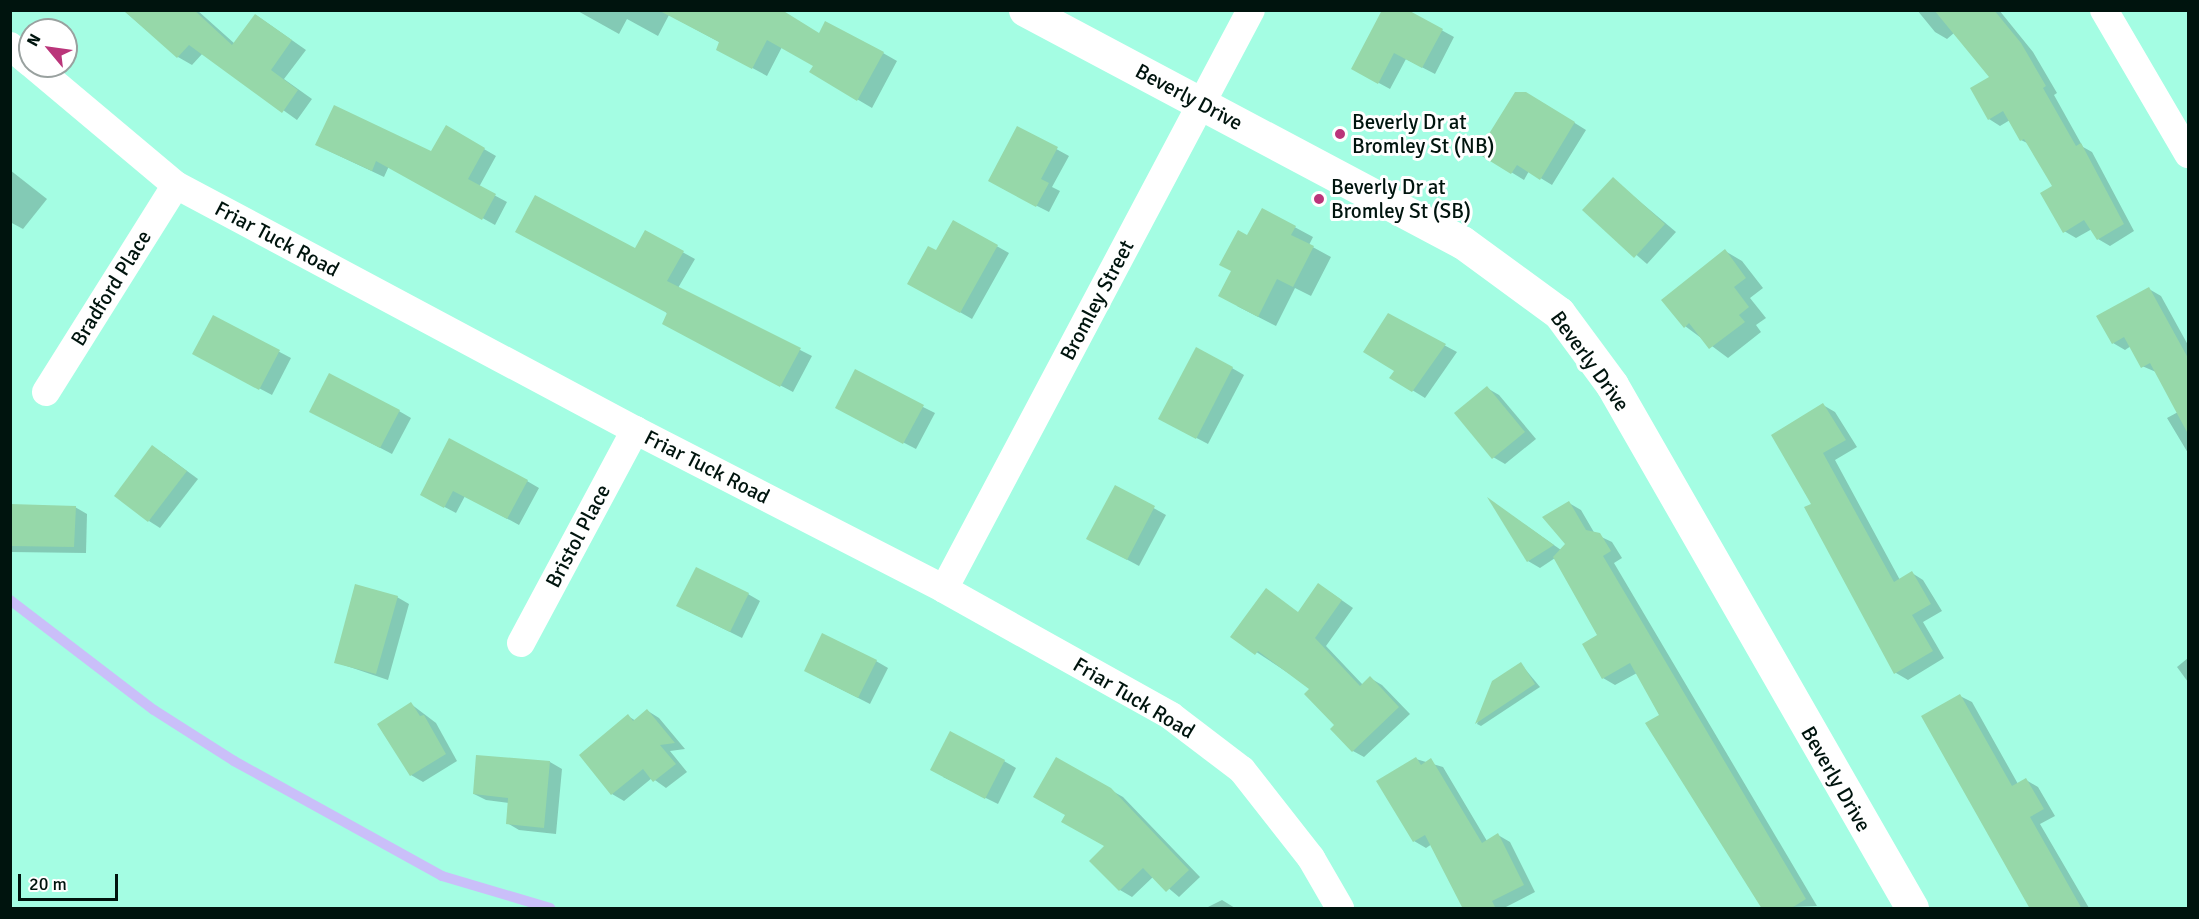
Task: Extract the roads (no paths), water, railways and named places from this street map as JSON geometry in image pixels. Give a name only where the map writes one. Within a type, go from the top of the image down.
[{"type":"street","name":"Beverly Drive","points":[[1025,10],[1462,242],[1559,313],[1612,385],[1912,909]]},
{"type":"street","name":"Bromley Street","points":[[944,589],[1251,10]]},
{"type":"street","points":[[2104,10],[2188,154]]},
{"type":"street","name":"Friar Tuck Road","points":[[48,78],[176,185],[635,430],[944,589],[1171,716],[1242,770],[1311,858],[1340,909]]},
{"type":"street","name":"Bradford Place","points":[[46,392],[176,185]]},
{"type":"street","name":"Bristol Place","points":[[521,643],[635,430]]},
{"type":"waterway","points":[[10,600],[154,710],[234,761],[442,876],[550,908]]},
{"type":"place","name":"Beverly Dr at Bromley St (NB)","points":[[1340,134]]},
{"type":"place","name":"Beverly Dr at Bromley St (SB)","points":[[1319,199]]}]
